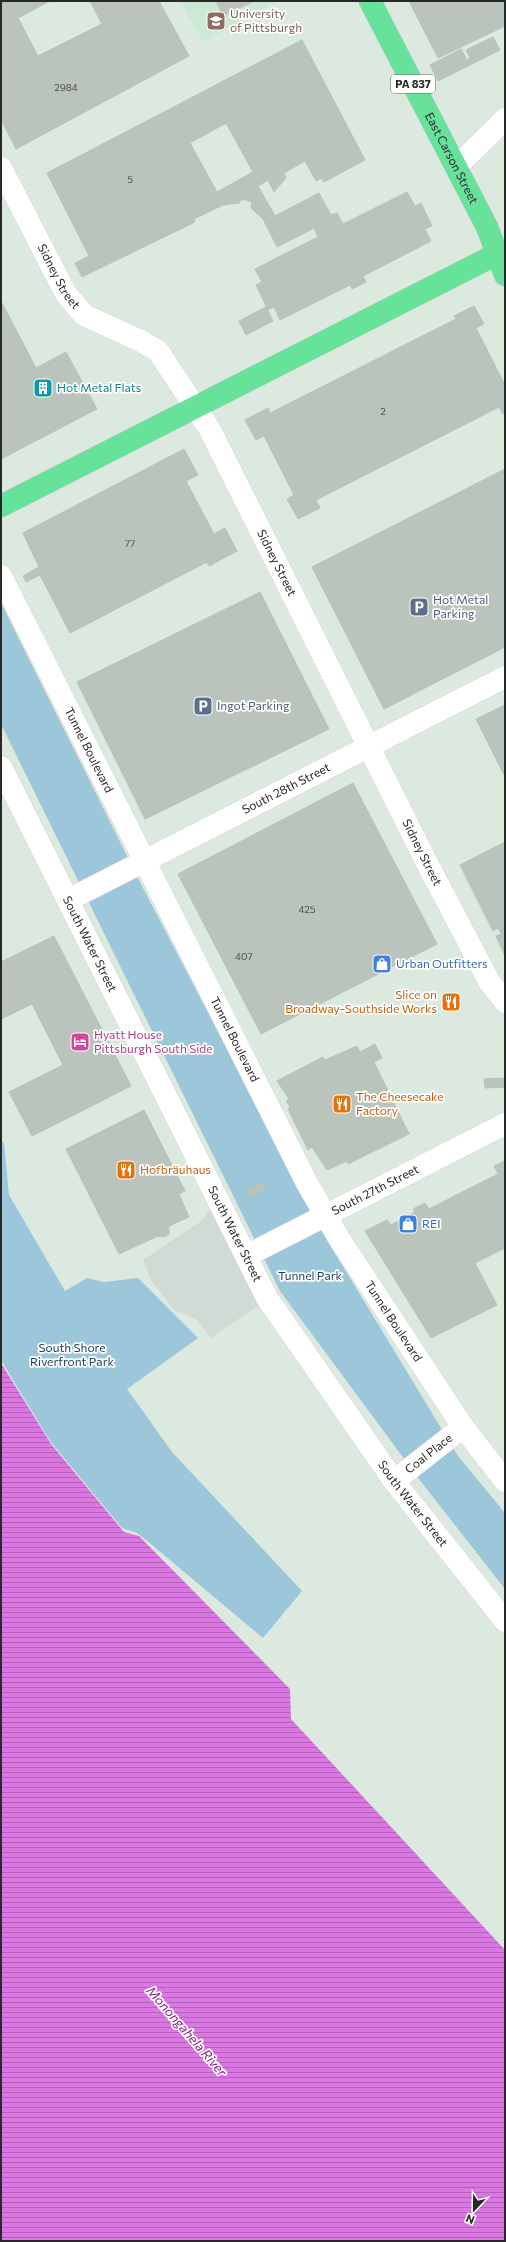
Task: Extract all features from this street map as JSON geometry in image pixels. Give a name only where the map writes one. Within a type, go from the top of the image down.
[{"type":"main road","name":"East Carson Street","points":[[370,1],[487,228],[505,274]]},
{"type":"main road","points":[[1,506],[497,254]]},
{"type":"street","points":[[456,167],[505,119]]},
{"type":"street","name":"Sidney Street","points":[[1,168],[66,294],[84,315],[141,341],[158,351],[209,428],[481,966],[490,983],[505,1002]]},
{"type":"street","name":"Tunnel Boulevard","points":[[1,576],[308,1185],[326,1216],[463,1427],[505,1481]]},
{"type":"street","name":"South 28th Street","points":[[68,900],[505,677]]},
{"type":"street","name":"South Water Street","points":[[1,767],[267,1298],[394,1481],[505,1621]]},
{"type":"street","name":"South 27th Street","points":[[246,1256],[505,1124]]},
{"type":"street","name":"Coal Place","points":[[394,1481],[463,1427]]},
{"type":"shaded area","name":"University of Pittsburgh","points":[[180,1],[277,1],[203,42]]},
{"type":"shaded area","points":[[210,1209],[259,1305],[211,1338],[196,1319],[174,1310],[151,1280],[143,1260],[203,1220]]},
{"type":"green space","name":"Tunnel Park","points":[[1,603],[144,890],[324,1235],[458,1456],[505,1513],[505,1589],[422,1483],[280,1291],[1,724]]},
{"type":"green space","name":"South Shore Riverfront Park","points":[[1,1139],[4,1144],[9,1195],[65,1291],[87,1278],[104,1282],[138,1278],[198,1338],[127,1389],[172,1452],[302,1591],[263,1638],[146,1540],[137,1533],[122,1528],[50,1441],[1,1360]]},
{"type":"water","name":"Monongahela River","points":[[1,1363],[51,1444],[124,1532],[139,1536],[290,1689],[291,1719],[505,1950],[505,2241],[1,2241]]},
{"type":"building","points":[[1,1],[50,1],[18,18],[38,56],[102,24],[90,1],[159,1],[189,56],[16,149],[1,119]]},
{"type":"building","points":[[216,1],[254,1],[223,16]]},
{"type":"building","points":[[409,1],[505,1],[505,26],[438,58]]},
{"type":"building","points":[[493,37],[500,50],[438,81],[430,65],[461,49],[467,60],[470,58],[466,50]]},
{"type":"building","points":[[302,40],[365,160],[324,182],[322,178],[316,181],[305,161],[284,173],[286,178],[274,192],[268,180],[258,186],[275,216],[319,193],[331,215],[337,213],[343,224],[407,192],[415,206],[421,203],[432,226],[425,229],[431,241],[363,276],[366,282],[352,289],[350,285],[280,320],[274,307],[268,310],[256,285],[262,282],[255,269],[318,237],[314,228],[277,247],[263,219],[251,208],[252,202],[242,199],[239,203],[223,205],[194,219],[195,222],[82,277],[75,263],[89,256],[47,173]],"holes":[[[226,123],[253,172],[217,192],[190,143]]]},
{"type":"building","name":"Hot Metal Flats","points":[[1,301],[36,368],[66,352],[97,409],[1,459]]},
{"type":"building","points":[[474,306],[484,324],[476,328],[505,385],[505,413],[503,414],[499,407],[316,500],[320,508],[298,519],[287,499],[294,495],[264,436],[256,440],[245,420],[268,408],[270,413],[456,319],[454,316]]},
{"type":"building","points":[[266,307],[273,321],[246,335],[239,321]]},
{"type":"building","points":[[184,449],[198,475],[186,481],[214,534],[225,528],[237,551],[209,566],[207,562],[70,633],[40,575],[26,582],[23,576],[39,567],[23,533]]},
{"type":"building","name":"Hot Metal Parking","points":[[505,469],[505,647],[384,709],[312,567]]},
{"type":"building","name":"Ingot Parking","points":[[260,592],[329,729],[145,819],[77,682]]},
{"type":"building","points":[[505,705],[505,777],[476,719]]},
{"type":"building","points":[[353,783],[437,944],[261,1034],[178,874]]},
{"type":"building","points":[[505,842],[505,956],[496,936],[501,934],[498,928],[493,931],[460,865]]},
{"type":"building","name":"Hyatt House Pittsburgh South Side","points":[[54,936],[131,1086],[32,1136],[9,1092],[63,1065],[32,1004],[1,1019],[1,962]]},
{"type":"building","name":"Slice on Broadway-Southside Works","points":[[454,995],[459,1002],[447,1009],[442,1003]]},
{"type":"building","name":"The Cheesecake Factory","points":[[375,1044],[382,1058],[374,1062],[409,1134],[348,1164],[347,1161],[327,1170],[312,1147],[308,1150],[288,1109],[290,1107],[286,1101],[289,1099],[277,1081],[323,1057],[325,1060],[357,1046],[360,1052]]},
{"type":"building","points":[[505,1078],[505,1087],[485,1088],[484,1079]]},
{"type":"building","name":"Hofbräuhaus","points":[[144,1110],[185,1191],[179,1194],[189,1217],[169,1226],[169,1234],[165,1237],[158,1236],[119,1254],[66,1149]]},
{"type":"building","points":[[505,1161],[505,1248],[475,1263],[497,1305],[431,1338],[365,1231],[387,1220],[391,1225],[415,1212],[413,1209],[425,1203],[429,1209],[498,1174],[494,1166]]},
{"type":"building","points":[[263,1182],[266,1189],[250,1197],[246,1190]]},
{"type":"place","name":"University of Pittsburgh","points":[[216,21]]},
{"type":"place","name":"Hot Metal Flats","points":[[43,388]]},
{"type":"place","name":"Hot Metal Parking","points":[[419,607]]},
{"type":"place","name":"Ingot Parking","points":[[203,706]]},
{"type":"place","name":"Urban Outfitters","points":[[382,964]]},
{"type":"place","name":"Slice on Broadway-Southside Works","points":[[451,1002]]},
{"type":"place","name":"Hyatt House Pittsburgh South Side","points":[[80,1042]]},
{"type":"place","name":"The Cheesecake Factory","points":[[342,1104]]},
{"type":"place","name":"Hofbräuhaus","points":[[126,1170]]},
{"type":"place","name":"REI","points":[[408,1224]]}]
